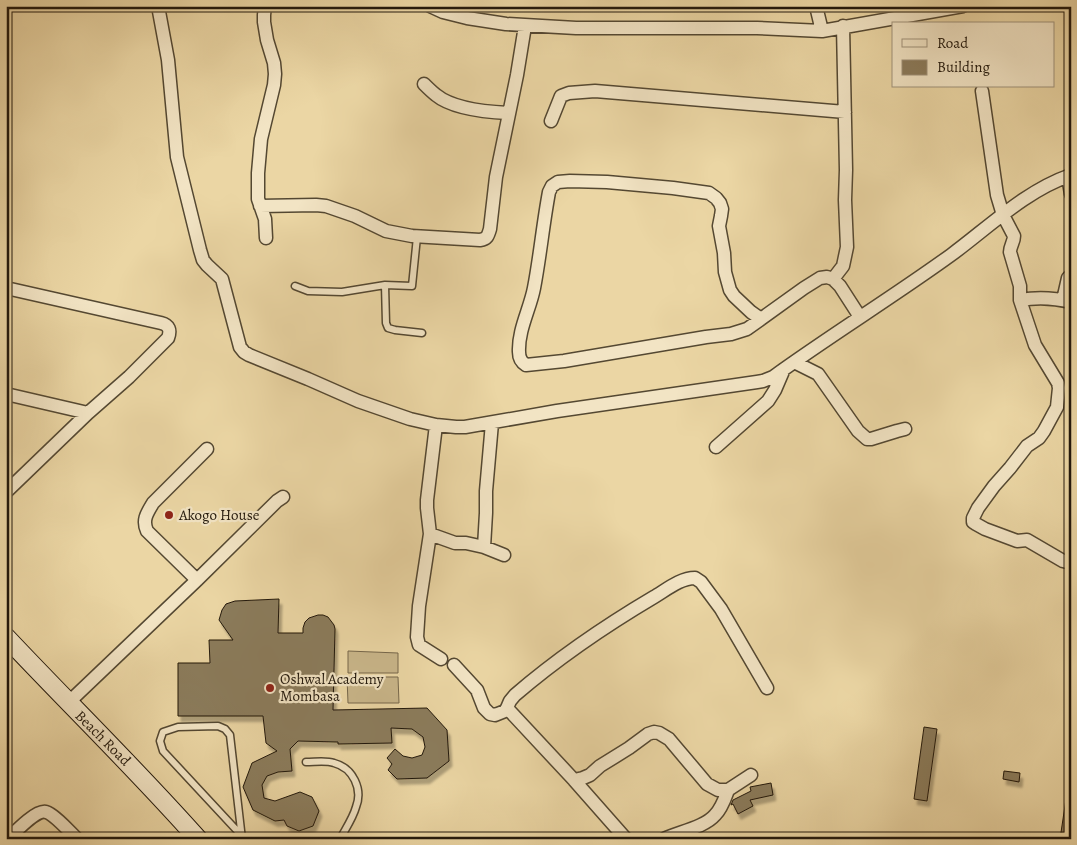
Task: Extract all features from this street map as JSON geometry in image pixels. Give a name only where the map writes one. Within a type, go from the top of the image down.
[{"type":"main road","name":"Beach Road","points":[[6,638],[123,758],[194,837]]},
{"type":"street","points":[[158,6],[168,60],[177,157],[200,250],[207,265],[222,279],[240,347],[249,355],[358,401],[410,419],[436,425],[465,427],[557,411],[763,381],[773,377],[915,281],[1042,188],[1069,176],[1071,194]]},
{"type":"street","points":[[265,6],[264,22],[275,74],[261,139],[257,187],[266,225],[266,238]]},
{"type":"street","points":[[430,6],[443,12],[467,18],[525,26],[613,29],[758,28],[822,30],[960,6]]},
{"type":"street","points":[[816,6],[822,30]]},
{"type":"street","points":[[260,206],[326,206],[355,216],[386,231],[417,237],[480,240],[486,238],[489,235],[496,177],[525,26]]},
{"type":"street","points":[[833,279],[842,266],[847,246],[842,26]]},
{"type":"street","points":[[424,84],[446,102],[488,112],[508,113]]},
{"type":"street","points":[[982,90],[997,195],[1003,215],[1014,236],[1010,252],[1020,286],[1020,300],[1035,345],[1058,383],[1059,388],[1057,407],[1044,431],[1039,438],[1027,446],[994,486],[978,508],[973,522],[1016,541],[1028,540],[1063,561],[1071,563]]},
{"type":"street","points":[[551,121],[561,96],[569,93],[596,91],[845,112]]},
{"type":"street","points":[[761,320],[734,296],[727,282],[724,253],[718,226],[722,216],[722,208],[716,198],[709,194],[673,188],[607,182],[563,181],[552,186],[549,192],[534,289],[519,346],[519,353],[523,363],[526,365],[564,361],[730,334],[747,329],[761,320],[804,288],[820,278],[827,277],[833,279],[840,286],[860,317]]},
{"type":"street","points":[[1020,300],[1043,298],[1067,301],[1068,278],[1071,275]]},
{"type":"street","points":[[6,288],[161,323],[169,329],[168,338],[6,492]]},
{"type":"street","points":[[789,366],[818,374],[858,431],[867,439],[905,429]]},
{"type":"street","points":[[716,447],[768,401],[789,366]]},
{"type":"street","points":[[6,394],[88,413]]},
{"type":"street","points":[[484,547],[486,491],[492,423]]},
{"type":"street","points":[[436,425],[427,500],[430,534],[423,576],[417,637],[419,645],[441,659]]},
{"type":"street","points":[[197,580],[147,531],[144,519],[153,504],[207,449]]},
{"type":"street","points":[[68,702],[283,497]]},
{"type":"street","points":[[430,534],[455,543],[466,543],[484,547],[504,555]]},
{"type":"street","points":[[454,665],[477,690],[487,712],[495,715],[501,713],[519,692],[582,644],[630,611],[686,578],[692,578],[698,579],[701,582],[767,688]]},
{"type":"street","points":[[507,708],[626,839]]},
{"type":"street","points":[[574,780],[590,775],[600,766],[648,734],[654,732],[669,739],[707,784],[718,790],[728,790],[751,775]]},
{"type":"street","points":[[664,839],[704,823],[714,816],[728,790]]},
{"type":"street","points":[[8,839],[37,814],[44,811],[53,816],[77,839]]},
{"type":"lane","points":[[295,286],[308,291],[342,292],[386,285],[412,286],[417,237]]},
{"type":"lane","points":[[386,285],[386,322],[388,328],[422,334]]},
{"type":"lane","points":[[218,726],[225,729],[230,735],[242,837],[163,751],[160,741],[163,732],[178,727],[218,726]]},
{"type":"lane","points":[[306,762],[333,762],[348,771],[354,778],[358,793],[357,806],[340,839]]},
{"type":"shaded area","points":[[348,651],[398,653],[398,673],[348,673]]},
{"type":"shaded area","points":[[347,677],[398,677],[399,703],[348,703]]},
{"type":"building","points":[[279,599],[278,633],[303,633],[305,622],[309,618],[318,615],[328,617],[334,625],[333,710],[427,708],[447,730],[449,761],[427,778],[397,779],[388,770],[392,764],[387,758],[395,749],[403,756],[412,758],[422,755],[425,747],[423,737],[412,729],[391,728],[392,743],[338,744],[338,742],[298,741],[290,749],[292,771],[278,772],[267,776],[262,785],[264,798],[275,801],[300,792],[312,797],[319,811],[313,826],[299,831],[287,826],[284,820],[275,821],[253,810],[243,787],[252,763],[277,751],[266,743],[263,716],[178,716],[178,663],[210,663],[209,640],[233,640],[219,620],[226,604],[235,601]]},
{"type":"building","points":[[924,727],[937,729],[927,801],[914,799]]},
{"type":"building","points":[[1004,771],[1020,773],[1019,782],[1003,779]]},
{"type":"building","points":[[771,783],[773,795],[750,800],[753,806],[738,814],[733,804],[731,805],[733,800],[751,791],[750,787]]},
{"type":"building","points":[[1066,799],[1071,799],[1071,839],[1060,839]]},
{"type":"place","name":"Akogo House","points":[[169,515]]},
{"type":"place","name":"Oshwal Academy Mombasa","points":[[270,688]]}]
